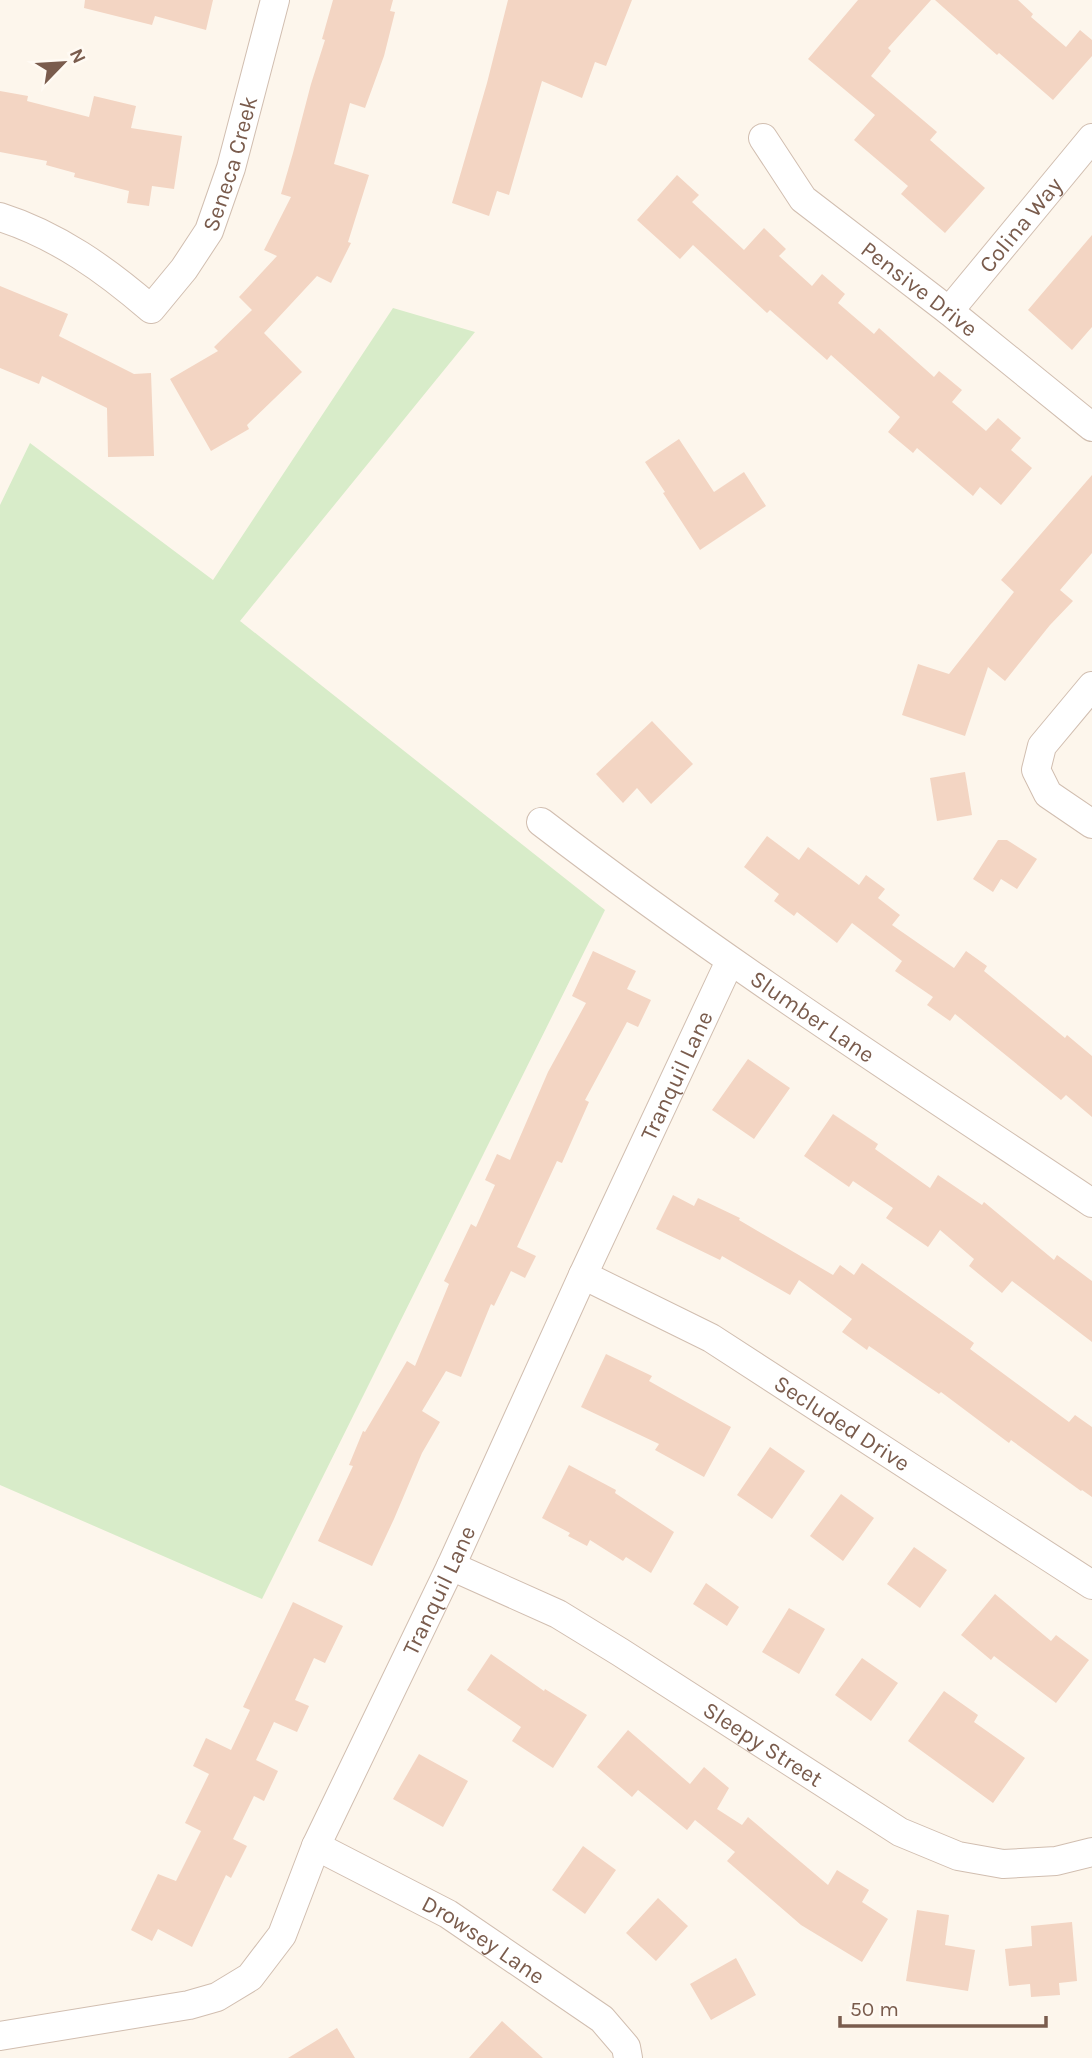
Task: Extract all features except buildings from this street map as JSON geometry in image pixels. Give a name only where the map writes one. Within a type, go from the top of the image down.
[{"type":"street","name":"Seneca Creek","points":[[0,218],[22,224],[68,246],[151,309],[184,269],[209,231],[231,168],[275,0]]},
{"type":"street","name":"Pensive Drive","points":[[763,138],[803,199],[949,311],[1092,427]]},
{"type":"street","name":"Colina Way","points":[[949,311],[1092,138]]},
{"type":"street","points":[[1092,685],[1042,746],[1036,770],[1048,794],[1092,824]]},
{"type":"street","name":"Slumber Lane","points":[[541,821],[730,961],[1092,1203]]},
{"type":"street","name":"Tranquil Lane","points":[[0,2036],[189,2005],[217,1997],[250,1977],[282,1935],[316,1846],[451,1566],[730,961]]},
{"type":"street","name":"Secluded Drive","points":[[583,1275],[711,1338],[1092,1585]]},
{"type":"street","name":"Sleepy Street","points":[[451,1566],[558,1614],[620,1651],[900,1832],[958,1856],[1003,1864],[1056,1861],[1092,1852]]},
{"type":"street","name":"Drowsey Lane","points":[[316,1846],[448,1914],[602,2019],[626,2047],[628,2058]]},
{"type":"green space","points":[[393,308],[475,332],[240,621],[605,910],[262,1599],[0,1485],[0,505],[30,443],[213,580]]}]
